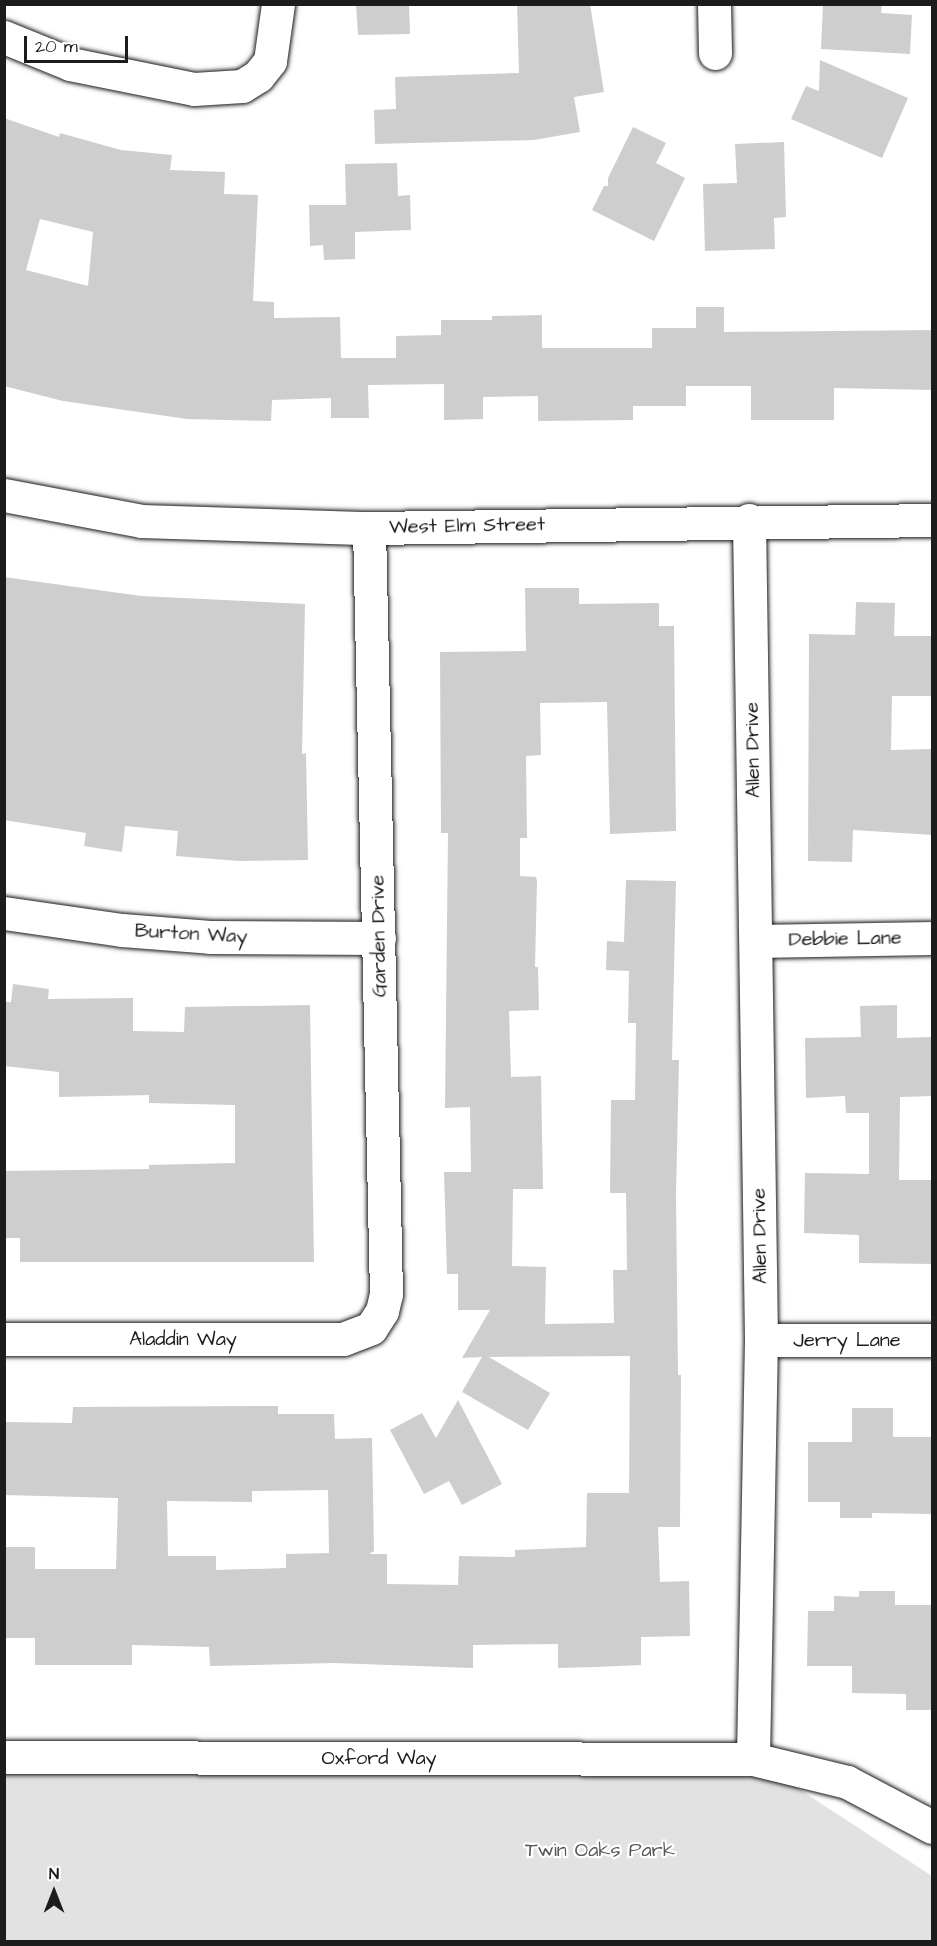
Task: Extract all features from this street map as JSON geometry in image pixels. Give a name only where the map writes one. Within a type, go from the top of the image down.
[{"type":"street","points":[[4,38],[70,64],[194,89],[242,86],[258,76],[270,61],[278,4]]},
{"type":"street","points":[[714,4],[715,53]]},
{"type":"street","name":"West Elm Street","points":[[4,495],[141,521],[369,528],[749,520],[933,520]]},
{"type":"street","name":"Allen Drive","points":[[749,520],[757,941],[761,1340],[753,1759]]},
{"type":"street","name":"Garden Drive","points":[[360,1332],[371,1328],[382,1311],[386,1294],[369,528]]},
{"type":"street","name":"Burton Way","points":[[4,914],[122,930],[210,937],[379,938]]},
{"type":"street","name":"Debbie Lane","points":[[757,941],[933,938]]},
{"type":"street","name":"Aladdin Way","points":[[4,1339],[343,1339],[360,1332]]},
{"type":"street","name":"Jerry Lane","points":[[761,1340],[933,1340]]},
{"type":"street","name":"Oxford Way","points":[[4,1757],[753,1759]]},
{"type":"street","points":[[753,1759],[847,1782],[933,1827]]},
{"type":"green space","name":"Twin Oaks Park","points":[[5,1757],[753,1759],[932,1876],[932,1941],[5,1942]]},
{"type":"building","points":[[356,4],[409,4],[410,34],[358,35]]},
{"type":"building","points":[[517,4],[590,4],[604,92],[574,97],[580,132],[534,140],[375,144],[374,110],[396,109],[395,77],[519,73]]},
{"type":"building","points":[[823,4],[882,4],[881,13],[912,15],[910,54],[821,49]]},
{"type":"building","points":[[820,60],[908,98],[882,158],[791,119],[806,86],[819,91]]},
{"type":"building","points":[[4,118],[59,137],[60,133],[121,150],[172,155],[170,170],[225,172],[224,194],[258,195],[253,301],[274,302],[274,318],[340,317],[341,358],[396,358],[396,336],[441,335],[441,320],[492,320],[492,316],[542,315],[542,348],[652,348],[652,328],[696,328],[696,307],[724,307],[724,332],[933,330],[933,390],[834,388],[834,420],[751,420],[751,386],[686,386],[686,406],[633,406],[633,420],[538,421],[538,396],[483,397],[483,419],[444,420],[444,384],[368,385],[369,418],[331,418],[331,398],[272,400],[271,421],[187,419],[63,401],[4,386]],"holes":[[[40,219],[93,232],[88,286],[26,270]]]},
{"type":"building","points":[[633,127],[666,143],[656,163],[685,178],[654,241],[592,210],[604,186],[608,186],[608,178]]},
{"type":"building","points":[[784,142],[786,217],[774,218],[775,249],[705,251],[703,184],[737,183],[735,144]]},
{"type":"building","points":[[397,163],[398,196],[410,195],[411,230],[355,232],[355,259],[324,260],[323,245],[310,246],[309,205],[346,205],[345,164]]},
{"type":"building","points":[[4,577],[141,596],[305,604],[302,754],[306,753],[308,860],[239,861],[176,856],[178,831],[125,826],[122,852],[84,846],[86,833],[4,820]]},
{"type":"building","points":[[525,588],[579,588],[579,604],[659,603],[659,626],[674,626],[676,831],[610,834],[607,702],[540,703],[541,755],[526,756],[527,838],[520,838],[520,876],[536,877],[537,881],[535,967],[538,967],[539,1010],[509,1011],[511,1077],[541,1076],[543,1189],[513,1189],[512,1266],[546,1267],[545,1324],[614,1323],[613,1270],[627,1270],[626,1193],[610,1193],[611,1100],[635,1100],[636,1023],[628,1023],[629,971],[606,970],[607,941],[624,942],[626,880],[676,881],[672,1060],[679,1060],[676,1194],[678,1375],[681,1375],[680,1527],[658,1527],[660,1582],[689,1581],[690,1636],[641,1637],[641,1665],[558,1668],[558,1644],[473,1645],[473,1668],[334,1663],[210,1666],[209,1647],[132,1645],[132,1665],[35,1665],[35,1638],[4,1638],[4,1547],[35,1547],[35,1569],[116,1569],[118,1498],[4,1495],[4,1422],[72,1423],[73,1407],[278,1406],[278,1414],[334,1414],[335,1439],[372,1438],[374,1551],[369,1554],[387,1554],[387,1584],[458,1585],[459,1556],[515,1557],[515,1550],[586,1547],[587,1493],[629,1493],[630,1356],[489,1357],[550,1393],[528,1430],[462,1392],[482,1357],[462,1358],[490,1310],[458,1310],[458,1274],[447,1274],[444,1172],[471,1172],[470,1107],[445,1108],[448,833],[441,833],[440,652],[526,651]],"holes":[[[328,1490],[329,1553],[286,1554],[286,1568],[216,1570],[216,1556],[168,1556],[167,1501],[252,1502],[252,1491]]]},
{"type":"building","points":[[856,602],[895,603],[894,636],[933,636],[933,696],[892,696],[891,750],[933,749],[933,835],[853,830],[852,862],[808,861],[809,634],[855,635]]},
{"type":"building","points":[[13,984],[49,989],[48,999],[133,998],[133,1031],[184,1032],[185,1007],[310,1005],[314,1262],[20,1262],[20,1238],[4,1238],[4,1171],[149,1169],[149,1165],[235,1163],[235,1105],[149,1103],[149,1095],[59,1097],[59,1072],[4,1066],[4,1002],[11,1002]]},
{"type":"building","points":[[897,1005],[897,1038],[933,1037],[933,1096],[900,1097],[899,1180],[933,1180],[933,1264],[859,1263],[859,1235],[804,1233],[805,1173],[869,1174],[869,1113],[846,1113],[845,1096],[806,1098],[805,1038],[861,1037],[860,1006]]},
{"type":"building","points":[[458,1400],[502,1484],[462,1505],[449,1481],[424,1494],[390,1430],[422,1413],[436,1438]]},
{"type":"building","points":[[852,1408],[893,1408],[893,1437],[933,1437],[933,1514],[872,1513],[872,1518],[840,1518],[840,1502],[808,1502],[808,1442],[852,1442]]},
{"type":"building","points":[[859,1591],[895,1591],[895,1605],[933,1605],[933,1710],[906,1710],[906,1694],[852,1693],[852,1666],[807,1666],[808,1611],[834,1611],[834,1596],[859,1597]]}]
